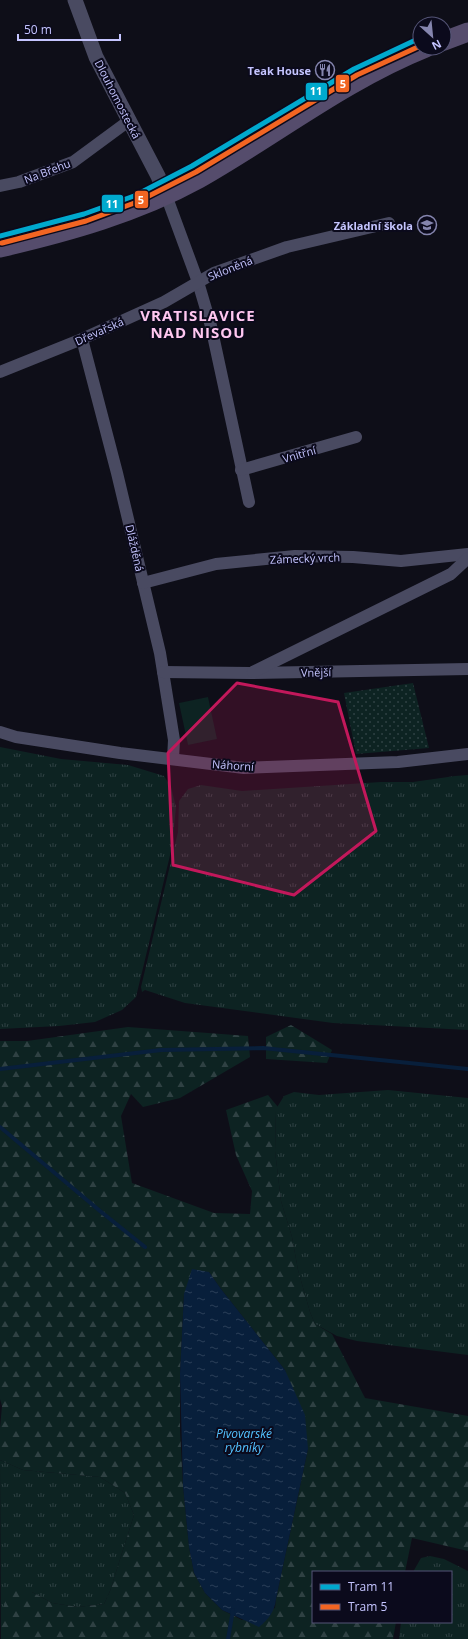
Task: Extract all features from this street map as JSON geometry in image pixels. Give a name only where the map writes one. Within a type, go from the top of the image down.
[{"type":"main road","points":[[452,38],[468,32]]},
{"type":"main road","points":[[0,248],[48,237],[94,224],[140,207],[166,195],[199,178],[361,78],[412,54]]},
{"type":"street","name":"Dlouhomostecká","points":[[75,0],[96,57],[130,120],[166,195]]},
{"type":"street","name":"Na Břehu","points":[[0,186],[19,182],[73,162],[130,120]]},
{"type":"street","points":[[166,195],[198,282]]},
{"type":"street","name":"Skloněná","points":[[248,502],[211,326],[198,282],[214,273],[287,247],[389,224]]},
{"type":"street","name":"Dřevařská","points":[[0,372],[82,339],[164,302],[198,282]]},
{"type":"street","name":"Dlážděná","points":[[82,339],[117,473],[163,672],[174,740],[173,759]]},
{"type":"street","name":"Vnitřní","points":[[242,470],[356,438]]},
{"type":"street","name":"Zámecký vrch","points":[[143,583],[216,564],[295,556],[353,557],[401,561],[468,554]]},
{"type":"street","points":[[250,673],[451,574],[468,558]]},
{"type":"street","name":"Vnější","points":[[163,672],[250,673],[468,669]]},
{"type":"street","name":"Náhorní","points":[[0,732],[16,737],[105,751],[244,768],[398,762],[468,754]]},
{"type":"highlighted area","points":[[237,683],[338,702],[376,831],[294,895],[173,865],[168,753]]},
{"type":"green space","points":[[413,683],[429,748],[356,754],[344,693]]},
{"type":"green space","points":[[208,697],[217,739],[188,745],[179,703]]},
{"type":"green space","points":[[0,747],[61,759],[128,765],[164,776],[171,787],[176,807],[172,847],[136,997],[122,1010],[95,1022],[59,1026],[0,1029]]},
{"type":"green space","points":[[468,775],[468,1030],[333,1023],[185,1003],[145,990],[142,992],[141,987],[178,832],[179,801],[188,789],[201,785],[242,791],[381,782],[413,782]]},
{"type":"green space","points":[[291,1025],[332,1050],[327,1063],[266,1059],[266,1037]]},
{"type":"green space","points":[[128,1027],[248,1036],[250,1057],[180,1098],[143,1107],[131,1094],[121,1116],[132,1183],[214,1213],[250,1214],[252,1191],[236,1155],[226,1110],[268,1095],[278,1107],[276,1110],[275,1151],[281,1201],[292,1237],[298,1270],[315,1324],[332,1334],[365,1398],[468,1416],[468,1551],[412,1538],[405,1571],[312,1571],[312,1623],[396,1623],[393,1639],[1,1639],[1,1614],[10,1587],[32,1592],[52,1603],[78,1607],[104,1604],[110,1591],[134,1515],[125,1493],[100,1477],[23,1470],[0,1460],[2,1406],[0,1399],[0,1041],[27,1041]],"holes":[[[209,1272],[285,1370],[308,1449],[275,1608],[242,1620],[222,1610],[205,1593],[194,1573],[189,1547],[183,1486],[180,1430],[180,1374],[184,1294]]]},
{"type":"green space","points":[[388,1090],[468,1098],[468,1355],[357,1341],[337,1336],[315,1324],[310,1312],[298,1270],[292,1237],[281,1201],[275,1151],[276,1109],[284,1096],[294,1092],[319,1095]]},
{"type":"green space","points":[[0,1460],[23,1470],[100,1477],[125,1493],[134,1515],[110,1591],[104,1604],[78,1607],[52,1603],[32,1592],[1,1614],[1,1639]]},
{"type":"green space","points":[[430,1556],[444,1559],[468,1571],[468,1639],[399,1639],[401,1623],[452,1623],[452,1571],[414,1571],[421,1558]]},
{"type":"water","name":"Pivovarské rybníky","points":[[192,1269],[209,1272],[285,1370],[305,1415],[308,1449],[275,1603],[270,1615],[259,1627],[222,1610],[205,1593],[194,1573],[189,1547],[183,1486],[180,1374],[184,1294]]},
{"type":"waterway","points":[[0,1069],[161,1050],[263,1048],[468,1069]]},
{"type":"waterway","points":[[0,1127],[145,1247]]},
{"type":"waterway","points":[[228,1639],[233,1610]]},
{"type":"tram line","name":"11","points":[[0,236],[84,214],[134,196],[192,166],[354,69],[412,42]]},
{"type":"tram line","name":"5","points":[[2,243],[86,221],[137,202],[196,172],[357,75],[412,50]]},
{"type":"place","name":"Teak House","points":[[325,70]]},
{"type":"place","name":"Základní škola","points":[[427,225]]},
{"type":"district","name":"VRATISLAVICE NAD NISOU","points":[[198,324]]}]
